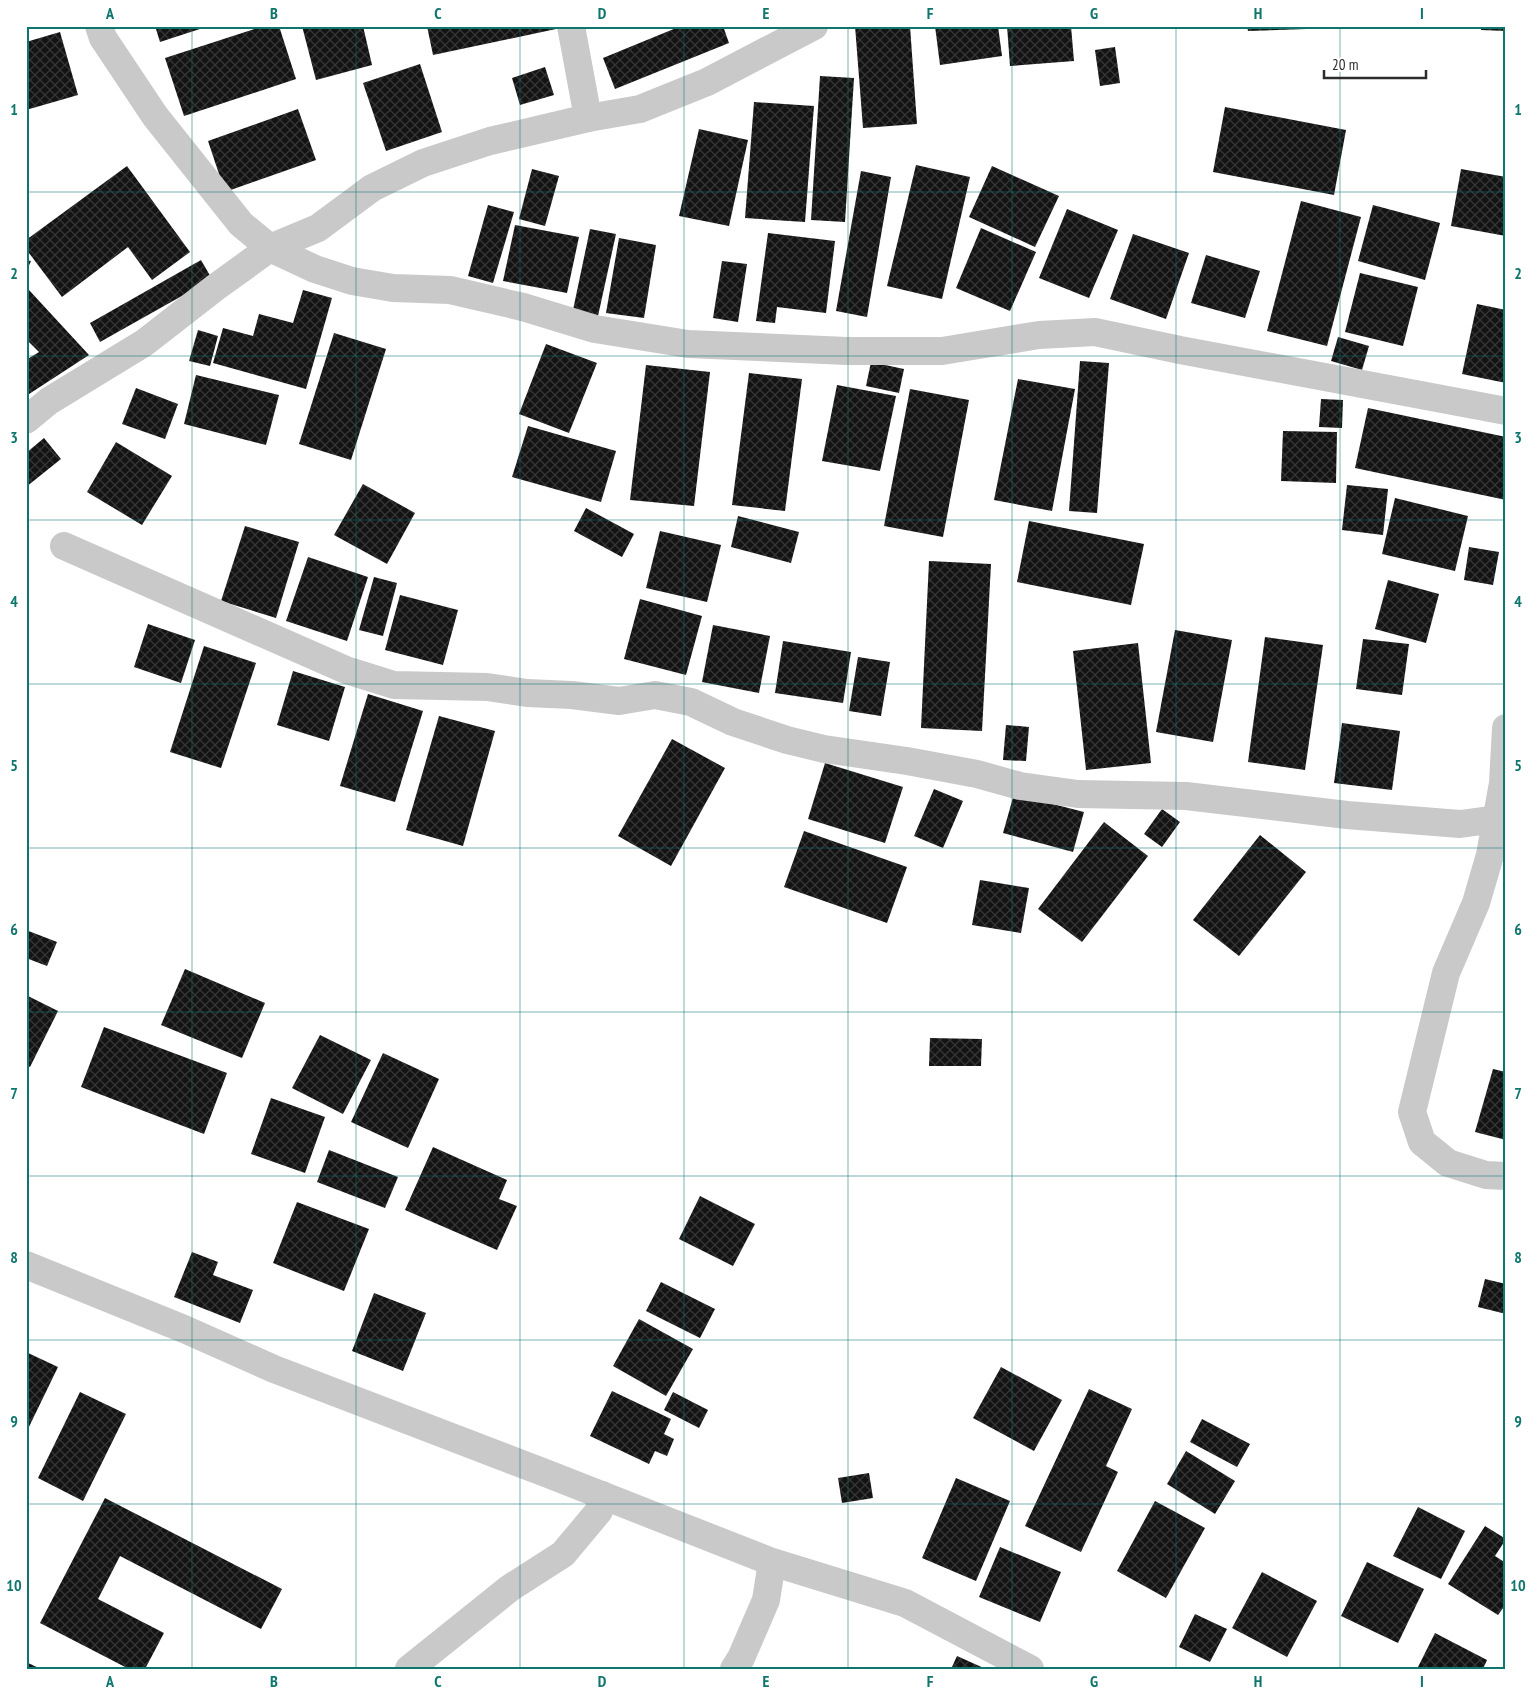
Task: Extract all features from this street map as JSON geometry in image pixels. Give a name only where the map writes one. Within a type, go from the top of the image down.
[{"type":"street","points":[[99,26],[103,38],[155,116],[241,224],[270,248],[315,269],[352,281],[393,288],[450,290],[523,307],[595,329],[688,344],[848,351],[942,351],[1039,335],[1095,332],[1190,352],[1506,411]]},
{"type":"street","points":[[571,26],[588,118]]},
{"type":"street","points":[[26,420],[48,401],[144,343],[270,248],[318,228],[372,188],[422,163],[490,141],[588,118],[640,110],[707,82],[814,26]]},
{"type":"street","points":[[315,269],[318,228]]},
{"type":"street","points":[[64,546],[346,670],[394,686],[487,687],[527,693],[572,695],[618,701],[655,695],[691,702],[733,722],[787,740],[824,749],[907,760],[977,774],[1020,786],[1078,794],[1186,796],[1347,815],[1460,824],[1501,821]]},
{"type":"street","points":[[1506,728],[1501,821],[1476,903],[1446,973],[1412,1112],[1422,1142],[1448,1163],[1486,1175],[1506,1176]]},
{"type":"street","points":[[26,1265],[184,1329],[274,1370],[772,1562],[905,1603],[1030,1669]]},
{"type":"street","points":[[409,1669],[510,1588],[563,1554],[599,1510],[602,1495]]},
{"type":"street","points":[[734,1669],[741,1658],[766,1600],[772,1562]]},
{"type":"building","points":[[155,26],[206,26],[206,27],[160,42]]},
{"type":"building","points":[[264,26],[279,26],[296,79],[184,116],[165,58]]},
{"type":"building","points":[[302,26],[363,26],[372,65],[316,80]]},
{"type":"building","points":[[427,26],[555,26],[556,29],[433,55]]},
{"type":"building","points":[[681,26],[723,26],[729,43],[615,89],[603,58]]},
{"type":"building","points":[[855,26],[910,26],[917,124],[863,128]]},
{"type":"building","points":[[935,26],[998,26],[1002,56],[940,65]]},
{"type":"building","points":[[1007,26],[1071,26],[1074,61],[1010,66]]},
{"type":"building","points":[[1247,26],[1336,26],[1336,28],[1248,31]]},
{"type":"building","points":[[1481,26],[1506,26],[1506,31],[1481,30]]},
{"type":"building","points":[[60,32],[78,95],[26,110],[26,42]]},
{"type":"building","points":[[1115,47],[1120,83],[1100,86],[1095,50]]},
{"type":"building","points":[[420,64],[442,132],[386,151],[363,83]]},
{"type":"building","points":[[545,67],[554,95],[520,105],[512,78]]},
{"type":"building","points":[[820,76],[854,78],[845,222],[811,220]]},
{"type":"building","points":[[754,102],[814,106],[805,222],[745,218]]},
{"type":"building","points":[[1225,107],[1346,130],[1334,195],[1213,172]]},
{"type":"building","points":[[298,109],[316,160],[225,192],[208,141]]},
{"type":"building","points":[[699,129],[748,140],[729,226],[679,216]]},
{"type":"building","points":[[916,165],[970,177],[942,299],[887,286]]},
{"type":"building","points":[[127,166],[190,252],[152,280],[128,247],[62,297],[26,249],[26,240]]},
{"type":"building","points":[[992,166],[1059,196],[1035,247],[969,217]]},
{"type":"building","points":[[532,169],[559,176],[545,226],[519,219]]},
{"type":"building","points":[[1461,169],[1506,177],[1506,236],[1451,226]]},
{"type":"building","points":[[861,171],[891,177],[867,317],[836,311]]},
{"type":"building","points":[[1301,201],[1361,217],[1327,346],[1267,331]]},
{"type":"building","points":[[488,205],[514,212],[493,283],[468,276]]},
{"type":"building","points":[[1373,205],[1440,223],[1425,280],[1358,261]]},
{"type":"building","points":[[1067,209],[1118,230],[1089,298],[1039,278]]},
{"type":"building","points":[[515,225],[579,237],[567,293],[503,281]]},
{"type":"building","points":[[981,228],[1036,252],[1010,311],[956,288]]},
{"type":"building","points":[[590,229],[616,234],[598,316],[573,310]]},
{"type":"building","points":[[768,233],[835,241],[826,313],[777,307],[775,323],[756,321]]},
{"type":"building","points":[[1133,234],[1189,253],[1166,319],[1110,299]]},
{"type":"building","points":[[619,238],[656,245],[644,318],[606,313]]},
{"type":"building","points":[[1206,255],[1260,271],[1245,318],[1191,303]]},
{"type":"building","points":[[26,260],[31,261],[26,272]]},
{"type":"building","points":[[201,260],[212,279],[100,342],[90,323]]},
{"type":"building","points":[[722,261],[747,264],[738,322],[713,318]]},
{"type":"building","points":[[1360,273],[1418,287],[1403,346],[1345,332]]},
{"type":"building","points":[[26,289],[89,355],[26,396],[26,360],[39,352],[26,339]]},
{"type":"building","points":[[303,290],[332,298],[306,389],[213,363],[223,328],[253,336],[259,314],[293,323]]},
{"type":"building","points":[[1477,304],[1506,310],[1506,383],[1462,374]]},
{"type":"building","points":[[198,330],[218,336],[210,366],[189,361]]},
{"type":"building","points":[[334,333],[386,349],[351,460],[299,444]]},
{"type":"building","points":[[1338,337],[1369,346],[1362,370],[1331,361]]},
{"type":"building","points":[[546,344],[597,363],[569,433],[519,414]]},
{"type":"building","points":[[1080,361],[1109,363],[1097,513],[1069,511]]},
{"type":"building","points":[[871,362],[904,369],[899,393],[866,386]]},
{"type":"building","points":[[646,365],[710,372],[694,506],[630,500]]},
{"type":"building","points":[[749,373],[802,379],[785,511],[732,505]]},
{"type":"building","points":[[196,375],[279,395],[266,445],[184,424]]},
{"type":"building","points":[[1018,379],[1075,389],[1052,511],[994,500]]},
{"type":"building","points":[[837,385],[896,396],[880,471],[822,461]]},
{"type":"building","points":[[136,388],[178,404],[165,439],[122,424]]},
{"type":"building","points":[[910,389],[969,400],[943,537],[884,526]]},
{"type":"building","points":[[1321,399],[1343,400],[1342,428],[1319,427]]},
{"type":"building","points":[[1368,408],[1506,437],[1506,500],[1355,468]]},
{"type":"building","points":[[528,426],[616,451],[601,502],[512,477]]},
{"type":"building","points":[[1283,431],[1337,432],[1336,483],[1281,481]]},
{"type":"building","points":[[44,438],[61,459],[26,487],[26,453]]},
{"type":"building","points":[[116,442],[172,476],[142,525],[87,492]]},
{"type":"building","points":[[363,484],[415,513],[387,564],[334,535]]},
{"type":"building","points":[[1347,485],[1388,489],[1383,535],[1342,530]]},
{"type":"building","points":[[1395,498],[1468,516],[1455,571],[1382,554]]},
{"type":"building","points":[[586,508],[634,534],[622,557],[574,531]]},
{"type":"building","points":[[738,516],[799,532],[791,563],[731,547]]},
{"type":"building","points":[[1029,521],[1144,544],[1131,605],[1017,582]]},
{"type":"building","points":[[245,526],[299,542],[276,618],[221,601]]},
{"type":"building","points":[[660,531],[721,545],[707,602],[646,588]]},
{"type":"building","points":[[1469,547],[1499,552],[1493,585],[1464,580]]},
{"type":"building","points":[[308,557],[368,577],[347,641],[286,621]]},
{"type":"building","points":[[929,561],[991,564],[982,731],[921,728]]},
{"type":"building","points":[[374,577],[397,583],[383,636],[359,630]]},
{"type":"building","points":[[1388,580],[1439,594],[1426,643],[1375,629]]},
{"type":"building","points":[[400,595],[458,610],[443,665],[385,650]]},
{"type":"building","points":[[640,599],[702,616],[686,675],[624,659]]},
{"type":"building","points":[[148,624],[195,640],[181,683],[134,667]]},
{"type":"building","points":[[713,625],[770,636],[759,693],[702,682]]},
{"type":"building","points":[[1175,630],[1232,640],[1213,742],[1156,732]]},
{"type":"building","points":[[1265,637],[1323,645],[1305,770],[1248,762]]},
{"type":"building","points":[[1363,639],[1409,644],[1402,695],[1356,689]]},
{"type":"building","points":[[783,641],[851,652],[843,703],[775,693]]},
{"type":"building","points":[[1138,643],[1151,763],[1086,770],[1073,651]]},
{"type":"building","points":[[204,646],[256,663],[221,768],[170,752]]},
{"type":"building","points":[[858,657],[890,662],[881,716],[849,711]]},
{"type":"building","points":[[293,671],[345,687],[329,741],[277,725]]},
{"type":"building","points":[[368,694],[423,711],[395,802],[340,786]]},
{"type":"building","points":[[439,716],[495,731],[463,846],[406,830]]},
{"type":"building","points":[[1342,723],[1400,731],[1392,790],[1334,783]]},
{"type":"building","points":[[1006,725],[1029,727],[1026,761],[1003,760]]},
{"type":"building","points":[[672,739],[725,768],[671,866],[618,836]]},
{"type":"building","points":[[825,763],[903,787],[885,843],[808,819]]},
{"type":"building","points":[[934,789],[963,801],[943,848],[914,836]]},
{"type":"building","points":[[1014,794],[1084,812],[1073,852],[1003,833]]},
{"type":"building","points":[[1162,809],[1180,822],[1162,847],[1144,834]]},
{"type":"building","points":[[1104,822],[1148,856],[1082,942],[1038,909]]},
{"type":"building","points":[[804,831],[907,867],[887,923],[784,887]]},
{"type":"building","points":[[1260,835],[1306,872],[1239,956],[1193,920]]},
{"type":"building","points":[[980,880],[1029,888],[1021,933],[972,925]]},
{"type":"building","points":[[26,930],[57,942],[47,966],[26,958]]},
{"type":"building","points":[[185,969],[265,1003],[242,1058],[161,1025]]},
{"type":"building","points":[[26,995],[58,1011],[30,1067],[26,1065]]},
{"type":"building","points":[[104,1027],[227,1073],[204,1134],[81,1087]]},
{"type":"building","points":[[320,1035],[371,1060],[343,1114],[292,1088]]},
{"type":"building","points":[[930,1038],[982,1039],[981,1066],[929,1066]]},
{"type":"building","points":[[383,1053],[439,1079],[408,1148],[351,1122]]},
{"type":"building","points":[[1493,1069],[1506,1072],[1506,1140],[1475,1132]]},
{"type":"building","points":[[271,1098],[325,1117],[305,1173],[251,1154]]},
{"type":"building","points":[[433,1147],[507,1180],[499,1199],[517,1206],[497,1250],[405,1210]]},
{"type":"building","points":[[329,1150],[398,1177],[385,1208],[317,1182]]},
{"type":"building","points":[[700,1196],[755,1224],[733,1266],[679,1239]]},
{"type":"building","points":[[297,1202],[369,1229],[344,1291],[273,1263]]},
{"type":"building","points":[[192,1252],[218,1262],[213,1275],[253,1290],[240,1323],[174,1297]]},
{"type":"building","points":[[1485,1279],[1506,1284],[1506,1314],[1478,1307]]},
{"type":"building","points":[[661,1282],[715,1309],[700,1338],[646,1311]]},
{"type":"building","points":[[374,1293],[426,1313],[403,1371],[352,1351]]},
{"type":"building","points":[[639,1319],[693,1349],[666,1396],[613,1366]]},
{"type":"building","points":[[26,1352],[58,1367],[26,1433]]},
{"type":"building","points":[[1001,1367],[1062,1400],[1034,1451],[973,1418]]},
{"type":"building","points":[[1089,1389],[1132,1409],[1106,1466],[1118,1472],[1081,1552],[1025,1526]]},
{"type":"building","points":[[612,1391],[671,1419],[664,1434],[674,1439],[667,1456],[655,1451],[649,1464],[590,1436]]},
{"type":"building","points":[[80,1392],[126,1414],[83,1501],[38,1478]]},
{"type":"building","points":[[673,1392],[708,1410],[699,1428],[664,1410]]},
{"type":"building","points":[[1202,1419],[1250,1444],[1237,1467],[1190,1442]]},
{"type":"building","points":[[1186,1451],[1235,1481],[1215,1514],[1167,1484]]},
{"type":"building","points":[[869,1473],[873,1498],[842,1503],[838,1478]]},
{"type":"building","points":[[956,1478],[1010,1501],[976,1581],[922,1558]]},
{"type":"building","points":[[105,1498],[282,1589],[261,1629],[120,1556],[98,1599],[164,1633],[145,1669],[129,1669],[40,1623]]},
{"type":"building","points":[[1155,1501],[1205,1528],[1166,1598],[1117,1571]]},
{"type":"building","points":[[1418,1507],[1465,1531],[1441,1579],[1393,1556]]},
{"type":"building","points":[[1485,1526],[1506,1539],[1495,1556],[1506,1563],[1506,1604],[1498,1615],[1448,1584]]},
{"type":"building","points":[[1000,1547],[1061,1572],[1040,1622],[979,1597]]},
{"type":"building","points":[[1367,1562],[1424,1589],[1398,1643],[1341,1616]]},
{"type":"building","points":[[1262,1572],[1317,1601],[1287,1657],[1232,1628]]},
{"type":"building","points":[[1195,1614],[1227,1629],[1210,1662],[1179,1647]]},
{"type":"building","points":[[1435,1633],[1487,1660],[1483,1669],[1417,1669]]},
{"type":"building","points":[[957,1656],[986,1669],[951,1669]]},
{"type":"building","points":[[26,1662],[41,1669],[26,1669]]}]
